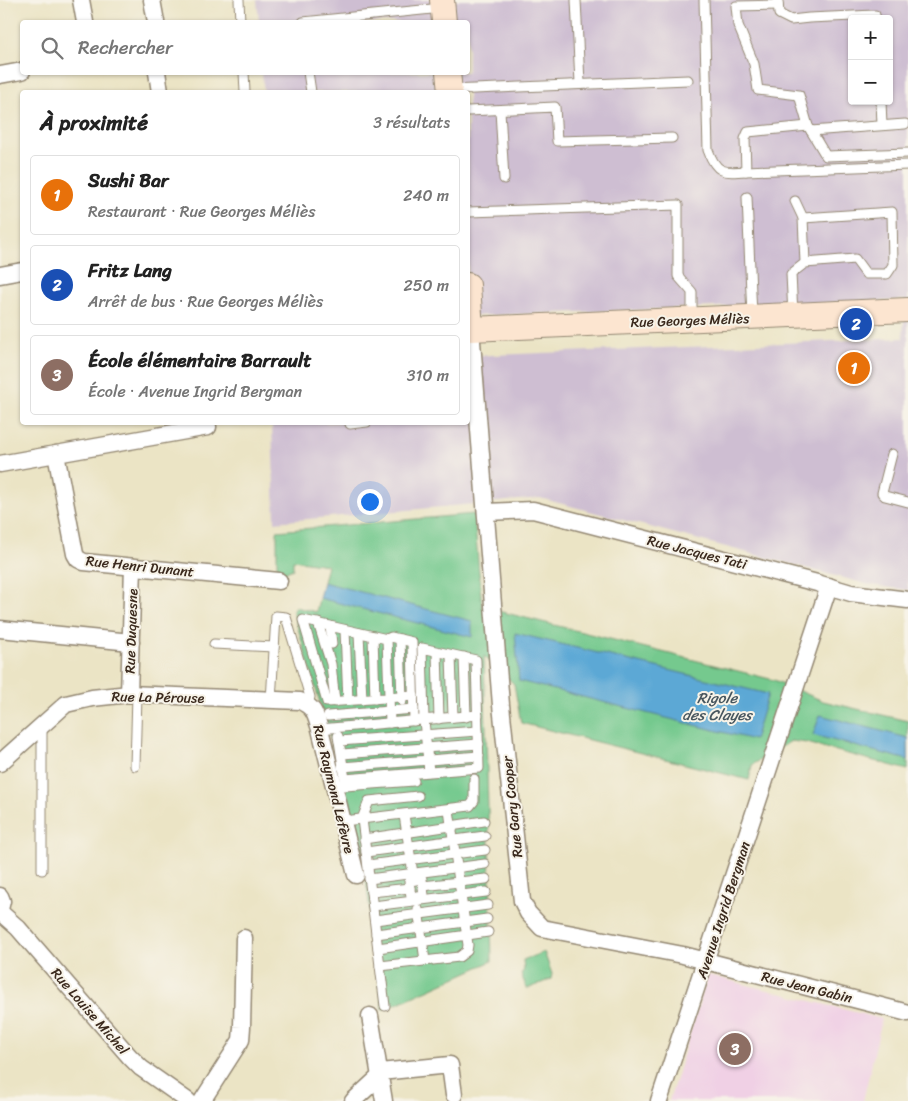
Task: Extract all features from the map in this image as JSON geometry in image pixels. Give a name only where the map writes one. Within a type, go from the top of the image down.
[{"type":"street","points":[[81,0],[85,20]]},
{"type":"street","points":[[152,0],[156,20]]},
{"type":"street","points":[[0,75],[20,71]]},
{"type":"street","points":[[157,75],[160,90]]},
{"type":"street","points":[[0,275],[20,271]]},
{"type":"street","name":"Rue Georges Méliès","points":[[470,330],[908,310]]},
{"type":"street","name":"Rue Gary Cooper","points":[[470,330],[473,416],[486,512],[501,705],[522,901],[528,913],[542,928],[706,961]]},
{"type":"street","points":[[0,464],[208,425]]},
{"type":"street","name":"Rue Henri Dunant","points":[[56,454],[75,554],[78,559],[84,562],[279,581]]},
{"type":"street","name":"Rue Jacques Tati","points":[[486,512],[533,510],[851,593],[908,600]]},
{"type":"street","name":"Rue Duquesne","points":[[133,567],[131,642],[133,694]]},
{"type":"street","name":"Avenue Ingrid Bergman","points":[[659,1101],[829,586]]},
{"type":"street","points":[[0,629],[131,642]]},
{"type":"street","name":"Rue La Pérouse","points":[[0,763],[66,704],[92,698],[133,694],[300,701],[308,705]]},
{"type":"street","name":"Rue Raymond Lefèvre","points":[[308,705],[328,724],[344,821],[364,873]]},
{"type":"street","name":"Rue Louise Michel","points":[[0,896],[2,901],[0,910],[18,928],[130,1057],[141,1068],[188,1101]]},
{"type":"street","points":[[202,1101],[241,1040],[244,938]]},
{"type":"street","name":"Rue Jean Gabin","points":[[706,961],[908,1013]]},
{"type":"street","points":[[370,1016],[384,1101]]},
{"type":"street","points":[[353,1101],[380,1074],[450,1065],[454,1095]]},
{"type":"lane","points":[[239,0],[240,20]]},
{"type":"lane","points":[[576,0],[580,83]]},
{"type":"lane","points":[[704,0],[708,150],[712,163],[719,170],[731,173],[908,165]]},
{"type":"lane","points":[[848,16],[791,20],[779,14],[778,2],[736,6],[738,25],[754,64],[758,90],[800,95],[810,128],[826,156],[908,153]]},
{"type":"lane","points":[[326,20],[443,10]]},
{"type":"lane","points":[[244,75],[245,90]]},
{"type":"lane","points":[[308,75],[311,90]]},
{"type":"lane","points":[[449,85],[688,80]]},
{"type":"lane","points":[[880,105],[882,125]]},
{"type":"lane","points":[[470,111],[555,107],[557,141],[672,138]]},
{"type":"lane","points":[[500,110],[504,180]]},
{"type":"lane","points":[[746,171],[745,140],[748,132],[905,124]]},
{"type":"lane","points":[[747,198],[752,317]]},
{"type":"lane","points":[[796,201],[803,218],[805,263]]},
{"type":"lane","points":[[470,212],[678,205],[678,276],[692,292],[692,320]]},
{"type":"lane","points":[[793,315],[790,274],[805,263],[855,259],[866,274],[887,274],[893,265],[892,212],[803,218]]},
{"type":"lane","points":[[892,454],[882,493],[885,496],[908,502]]},
{"type":"lane","points":[[271,701],[276,616],[286,617],[310,696],[308,705]]},
{"type":"lane","points":[[414,696],[328,702],[303,620],[387,639],[391,637],[412,642],[414,696],[414,721]]},
{"type":"lane","points":[[318,623],[331,664],[335,702]]},
{"type":"lane","points":[[330,626],[332,644]]},
{"type":"lane","points":[[345,630],[348,701]]},
{"type":"lane","points":[[359,633],[362,700]]},
{"type":"lane","points":[[373,636],[375,699]]},
{"type":"lane","points":[[386,776],[383,738],[389,711],[387,639]]},
{"type":"lane","points":[[400,639],[402,710]]},
{"type":"lane","points":[[214,644],[274,647]]},
{"type":"lane","points":[[345,779],[479,768],[476,660],[422,648],[424,720],[429,772]]},
{"type":"lane","points":[[438,652],[440,719]]},
{"type":"lane","points":[[451,655],[453,718]]},
{"type":"lane","points":[[464,657],[466,717]]},
{"type":"lane","points":[[133,694],[135,766]]},
{"type":"lane","points":[[328,724],[389,711],[414,709]]},
{"type":"lane","points":[[328,724],[386,723],[478,715]]},
{"type":"lane","points":[[42,724],[42,870]]},
{"type":"lane","points":[[328,724],[339,741],[345,786],[414,781]]},
{"type":"lane","points":[[339,741],[478,731]]},
{"type":"lane","points":[[342,754],[478,744]]},
{"type":"lane","points":[[342,767],[479,756]]},
{"type":"lane","points":[[344,821],[470,806],[474,801],[474,779]]},
{"type":"lane","points":[[386,1006],[371,892],[364,873],[366,852],[362,819],[369,801],[418,796]]},
{"type":"lane","points":[[380,966],[459,957],[464,954],[468,945],[449,810]]},
{"type":"lane","points":[[364,873],[412,880],[422,879],[424,895],[417,898],[411,897],[412,880],[411,859],[404,815]]},
{"type":"lane","points":[[364,838],[484,821]]},
{"type":"lane","points":[[366,852],[484,836]]},
{"type":"lane","points":[[364,873],[411,859],[485,850]]},
{"type":"lane","points":[[371,892],[457,867],[485,864]]},
{"type":"lane","points":[[423,886],[486,879]]},
{"type":"lane","points":[[373,906],[417,898],[486,892]]},
{"type":"lane","points":[[417,898],[425,961]]},
{"type":"lane","points":[[374,920],[488,905]]},
{"type":"lane","points":[[376,934],[487,919]]},
{"type":"lane","points":[[378,948],[488,932]]},
{"type":"shaded area","points":[[257,0],[908,0],[908,590],[870,585],[540,498],[275,522],[272,425],[470,425],[470,356],[903,338],[905,300],[470,316],[470,90],[264,90],[262,75],[470,75],[470,20],[259,20]]},
{"type":"shaded area","points":[[708,975],[882,1019],[863,1101],[669,1101]]},
{"type":"green space","points":[[474,514],[482,607],[774,680],[823,701],[908,721],[908,770],[807,743],[791,741],[752,765],[749,780],[521,723],[514,684],[484,656],[492,961],[383,1010],[363,857],[353,813],[348,813],[329,734],[293,611],[295,607],[316,612],[327,565],[293,560],[293,569],[277,576],[277,531]]},
{"type":"green space","points":[[544,952],[552,974],[551,979],[527,989],[521,974],[524,970],[523,960]]},
{"type":"water","points":[[323,582],[472,621],[472,637],[319,598]]},
{"type":"water","name":"Rigole des Clayes","points":[[515,633],[768,694],[754,740],[519,681]]},
{"type":"water","points":[[820,715],[908,738],[908,760],[813,735]]},
{"type":"place","name":"Fritz Lang","points":[[856,324]]},
{"type":"place","name":"Sushi Bar","points":[[854,368]]},
{"type":"place","name":"École élémentaire Barrault","points":[[735,1049]]}]
